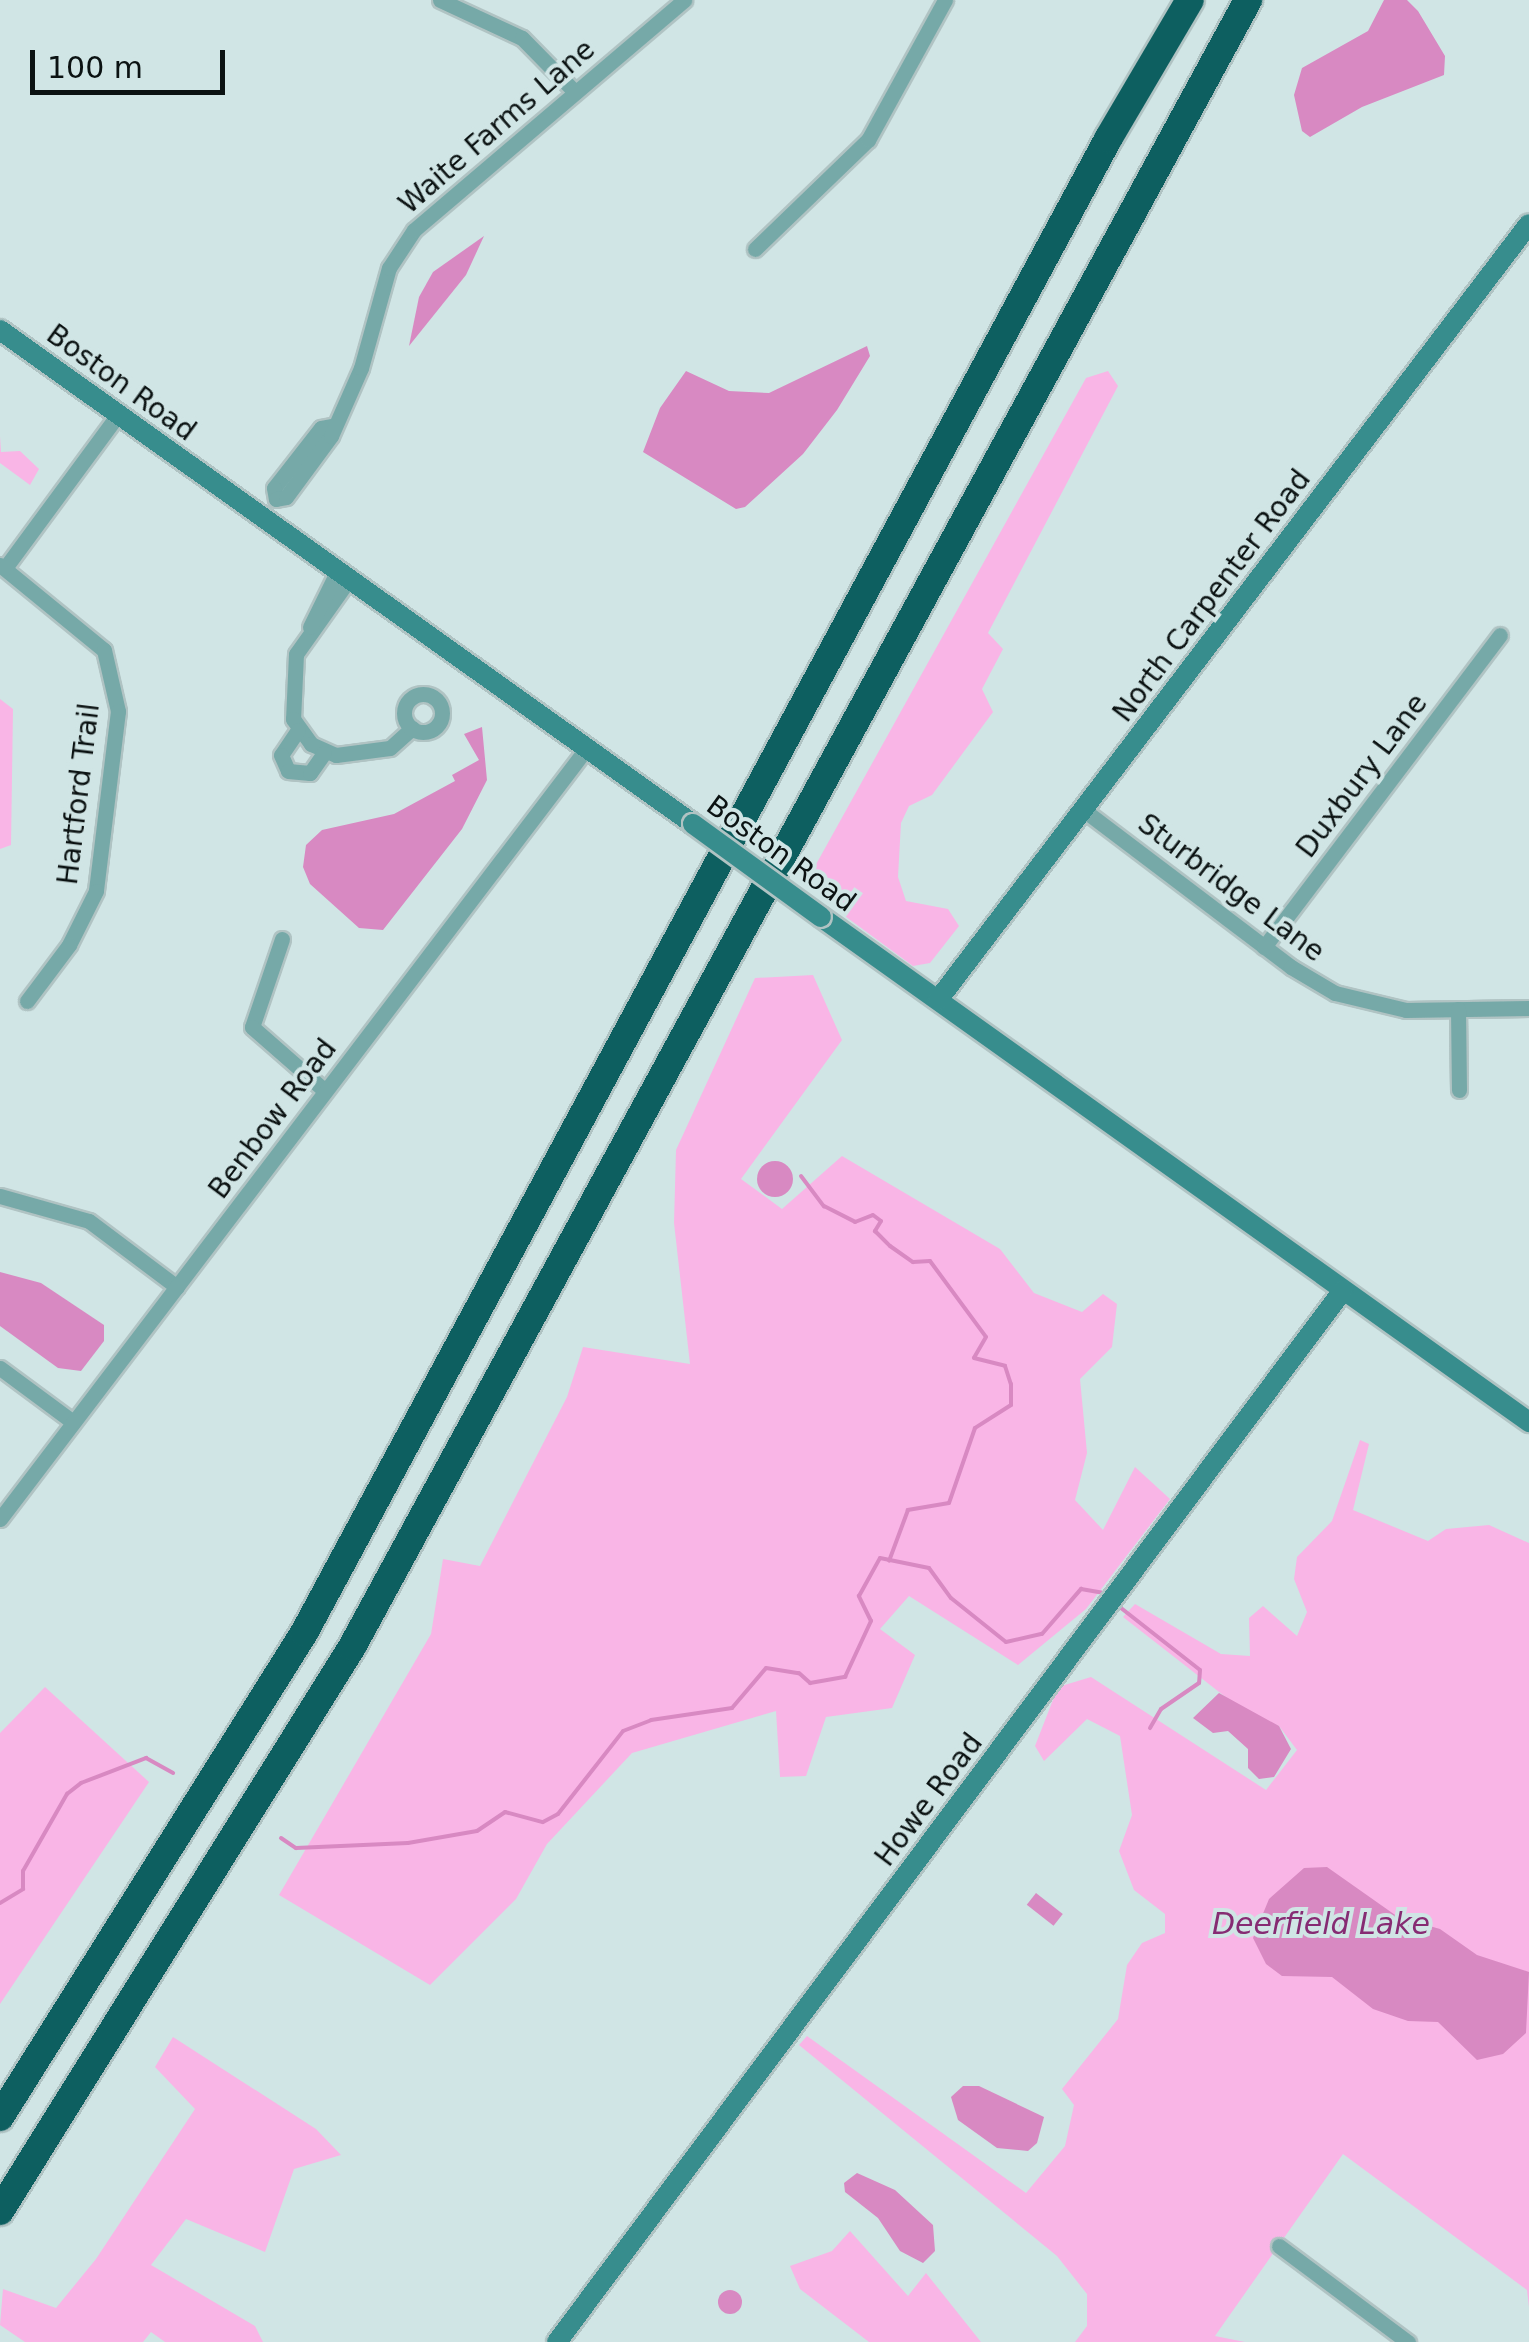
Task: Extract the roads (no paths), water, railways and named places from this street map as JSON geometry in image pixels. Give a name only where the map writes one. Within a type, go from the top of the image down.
[{"type":"highway","points":[[0,2117],[304,1632],[1108,138],[1190,0]]},
{"type":"highway","points":[[0,2212],[352,1647],[1248,0]]},
{"type":"street","points":[[440,0],[522,38],[575,92]]},
{"type":"street","name":"Waite Farms Lane","points":[[263,518],[276,499],[274,488],[321,428],[332,426],[354,386],[384,281],[403,244],[684,0]]},
{"type":"street","points":[[754,250],[876,129],[946,0]]},
{"type":"street","name":"North Carpenter Road","points":[[938,1000],[1529,224]]},
{"type":"street","name":"Boston Road","points":[[0,330],[1529,1422]]},
{"type":"street","points":[[2,567],[118,414]]},
{"type":"street","name":"Hartford Trail","points":[[2,567],[104,650],[118,711],[96,891],[69,945],[27,1001]]},
{"type":"street","points":[[324,752],[310,773],[288,770],[281,755],[298,730],[292,670],[310,627],[344,574]]},
{"type":"street","name":"Duxbury Lane","points":[[1264,947],[1500,635]]},
{"type":"street","points":[[298,730],[324,752],[384,750],[412,728]]},
{"type":"street","name":"Benbow Road","points":[[0,1520],[586,749]]},
{"type":"street","name":"Sturbridge Lane","points":[[1085,811],[1312,982],[1359,1002],[1458,1009],[1529,1008]]},
{"type":"street","points":[[282,940],[252,1026],[326,1091]]},
{"type":"street","points":[[1458,1009],[1459,1090]]},
{"type":"street","points":[[0,1196],[89,1221],[176,1287]]},
{"type":"street","name":"Howe Road","points":[[557,2342],[1343,1290]]},
{"type":"street","points":[[0,1368],[73,1422]]},
{"type":"street","points":[[1279,2246],[1408,2342]]},
{"type":"water","points":[[1384,0],[1407,0],[1418,11],[1445,56],[1444,75],[1362,107],[1310,137],[1302,131],[1294,95],[1302,68],[1368,31]]},
{"type":"water","points":[[484,236],[466,275],[409,346],[419,297],[433,272]]},
{"type":"water","points":[[867,346],[870,356],[837,410],[803,454],[745,507],[736,509],[643,452],[660,408],[686,371],[729,391],[769,393]]},
{"type":"water","points":[[482,727],[487,780],[462,829],[383,930],[359,928],[310,884],[303,867],[306,845],[322,830],[394,814],[455,781],[452,775],[479,760],[464,734]]},
{"type":"water","points":[[775,1161],[788,1166],[793,1179],[788,1192],[775,1197],[762,1192],[757,1179],[762,1166]]},
{"type":"water","points":[[0,1272],[41,1283],[104,1325],[104,1341],[81,1371],[58,1368],[0,1326]]},
{"type":"water","points":[[1219,1693],[1279,1726],[1291,1749],[1274,1777],[1259,1779],[1248,1768],[1248,1749],[1228,1731],[1213,1733],[1193,1718]]},
{"type":"water","name":"Deerfield Lake","points":[[1327,1867],[1398,1917],[1440,1929],[1477,1955],[1529,1972],[1526,2033],[1503,2054],[1477,2060],[1438,2022],[1408,2021],[1373,2009],[1332,1977],[1282,1976],[1266,1964],[1253,1938],[1269,1899],[1304,1868]]},
{"type":"water","points":[[1036,1893],[1063,1914],[1054,1926],[1027,1905]]},
{"type":"water","points":[[963,2086],[979,2086],[1044,2117],[1037,2143],[1028,2151],[997,2148],[958,2120],[951,2097]]},
{"type":"water","points":[[857,2173],[895,2190],[933,2225],[935,2251],[923,2263],[900,2251],[878,2218],[845,2192],[844,2183]]},
{"type":"water","points":[[730,2290],[742,2302],[730,2314],[718,2302]]},
{"type":"waterway","points":[[801,1176],[824,1206],[855,1222],[873,1215],[881,1221],[875,1231],[890,1246],[913,1262],[930,1261],[986,1337],[974,1358],[1005,1366],[1011,1384],[1011,1405],[975,1428],[949,1503],[908,1510],[889,1561]]},
{"type":"waterway","points":[[281,1838],[296,1848],[408,1843],[477,1831],[505,1812],[543,1822],[558,1814],[623,1731],[651,1720],[732,1708],[766,1668],[799,1673],[810,1683],[845,1677],[871,1621],[859,1596],[880,1558],[929,1568],[951,1598],[1006,1642],[1042,1634],[1081,1589],[1103,1593]]},
{"type":"waterway","points":[[1121,1608],[1200,1670],[1199,1683],[1161,1709],[1150,1728]]},
{"type":"waterway","points":[[0,1903],[23,1889],[23,1871],[67,1794],[81,1783],[146,1758],[173,1773]]}]
